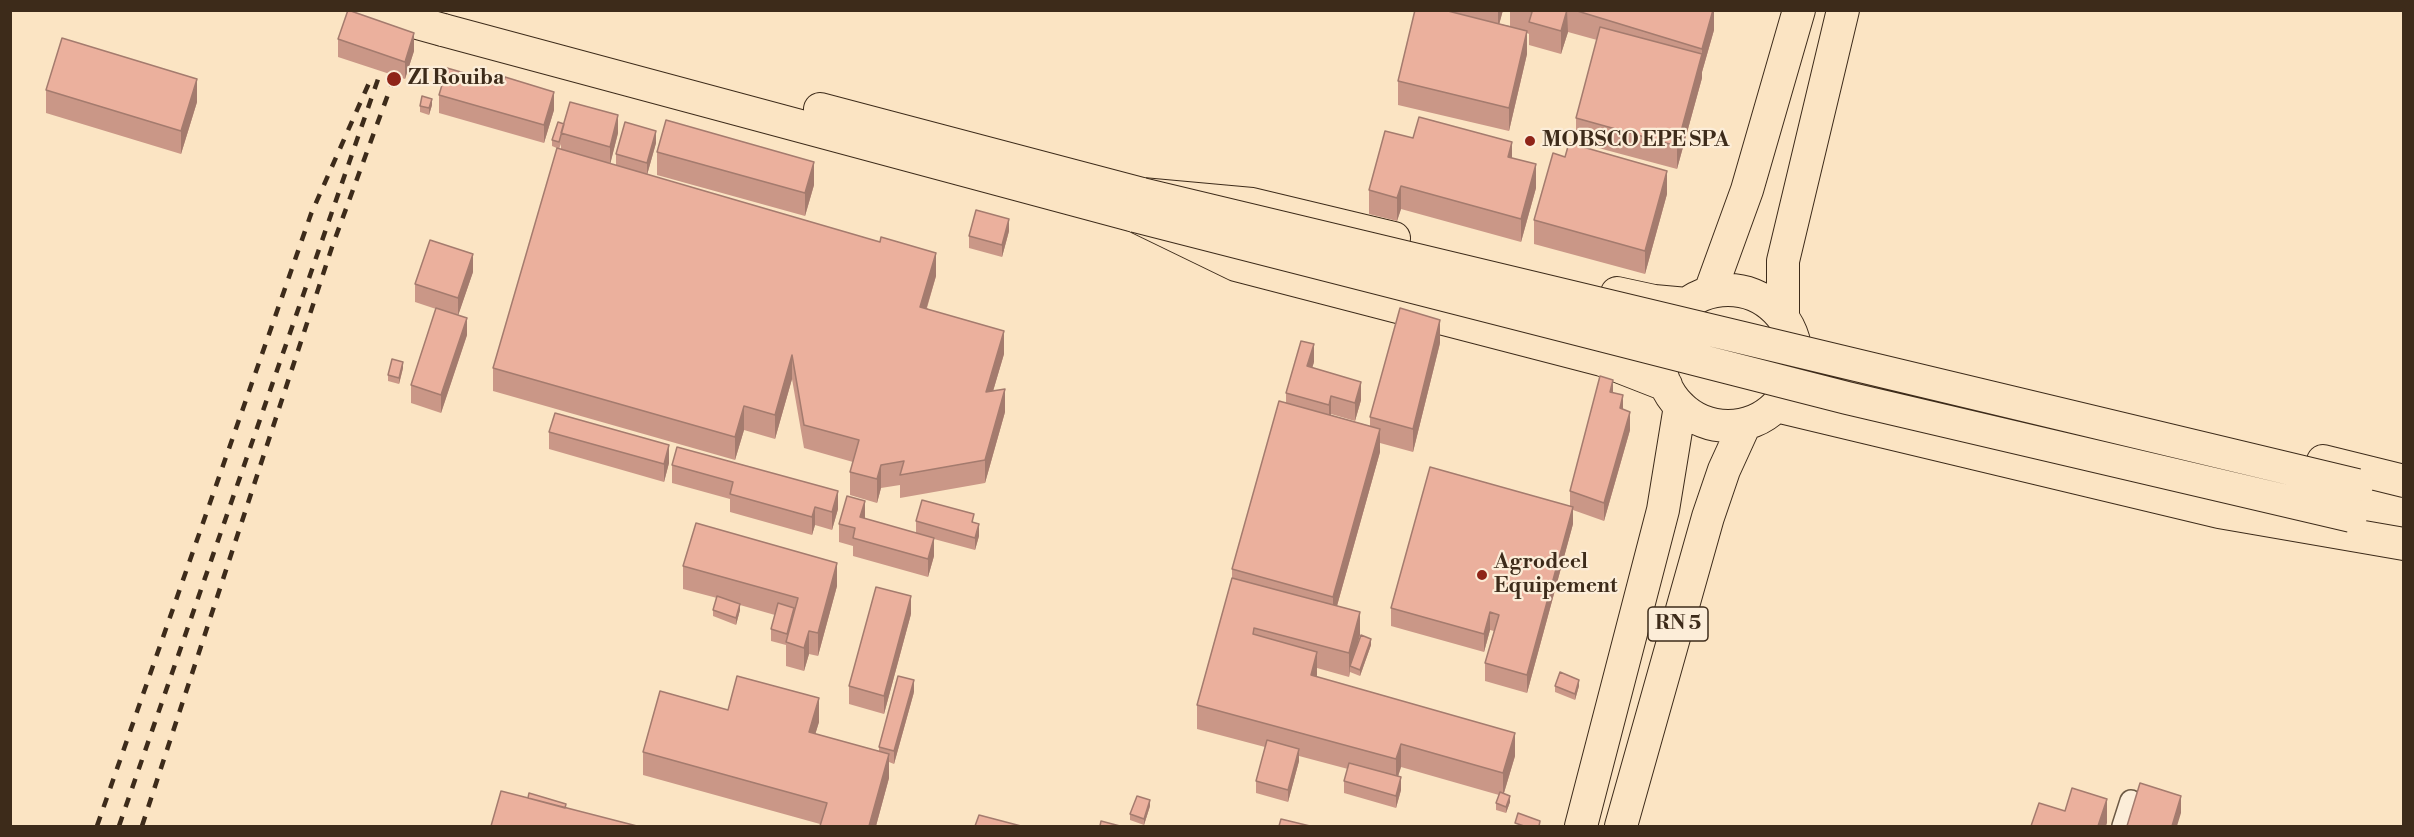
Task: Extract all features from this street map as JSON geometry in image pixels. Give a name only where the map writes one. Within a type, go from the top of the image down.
[{"type":"highway","points":[[371,10],[447,20],[1858,401],[2351,516],[2403,524]]},
{"type":"highway","points":[[1799,10],[1747,190],[1698,298],[1674,316],[1665,332],[1661,349],[1661,368],[1673,395],[1694,417],[1710,424],[1727,426],[1744,424],[1762,418],[1788,391],[1795,373],[1796,354],[1788,326],[1783,261],[1843,10]]},
{"type":"highway","points":[[1138,205],[1252,204],[1642,299],[1698,298],[1737,290],[1750,293],[1768,303],[1788,326],[2403,481]]},
{"type":"highway","points":[[1138,205],[1236,265],[1602,360],[1673,395]]},
{"type":"highway","points":[[1138,205],[2403,494]]},
{"type":"highway","name":"RN 5","points":[[1581,826],[1663,510],[1673,395]]},
{"type":"highway","points":[[1776,406],[2219,512],[2403,544]]},
{"type":"highway","name":"RN 5","points":[[1621,826],[1708,517],[1724,470],[1744,424]]},
{"type":"street","points":[[2123,826],[2131,801]]},
{"type":"building","points":[[348,10],[414,33],[405,62],[338,39]]},
{"type":"building","points":[[1415,10],[1444,10],[1527,31],[1509,108],[1398,81]]},
{"type":"building","points":[[1528,10],[1567,10],[1561,31],[1529,22],[1532,12]]},
{"type":"building","points":[[1574,10],[1713,10],[1702,49]]},
{"type":"building","points":[[1600,27],[1702,54],[1677,146],[1576,118]]},
{"type":"building","points":[[62,38],[197,79],[181,131],[46,90]]},
{"type":"building","points":[[447,68],[503,84],[505,77],[554,92],[544,125],[439,95]]},
{"type":"building","points":[[422,96],[432,99],[429,108],[420,106]]},
{"type":"building","points":[[570,102],[618,115],[610,147],[561,133]]},
{"type":"building","points":[[1419,117],[1512,142],[1508,157],[1536,164],[1521,219],[1401,186],[1397,198],[1369,190],[1385,131],[1413,138]]},
{"type":"building","points":[[666,120],[814,162],[805,193],[657,152]]},
{"type":"building","points":[[558,122],[564,124],[559,142],[552,140]]},
{"type":"building","points":[[625,122],[656,131],[647,163],[616,154]]},
{"type":"building","points":[[1569,143],[1667,171],[1645,251],[1534,220],[1553,153],[1565,157]]},
{"type":"building","points":[[557,148],[880,242],[881,237],[936,253],[920,307],[1004,331],[986,392],[1005,389],[985,460],[900,475],[904,461],[881,465],[877,479],[850,472],[859,440],[804,425],[792,355],[775,415],[744,406],[735,437],[493,368]]},
{"type":"building","points":[[976,210],[1009,219],[1002,245],[969,236]]},
{"type":"building","points":[[430,240],[473,254],[458,298],[415,284]]},
{"type":"building","points":[[436,308],[467,318],[441,395],[411,385]]},
{"type":"building","points":[[1400,308],[1440,320],[1413,429],[1370,417]]},
{"type":"building","points":[[1301,341],[1314,344],[1307,366],[1361,382],[1355,403],[1331,396],[1329,405],[1286,393]]},
{"type":"building","points":[[392,359],[403,362],[399,378],[388,375]]},
{"type":"building","points":[[1600,376],[1613,380],[1610,392],[1623,395],[1620,408],[1630,412],[1604,503],[1570,491]]},
{"type":"building","points":[[1279,401],[1380,429],[1333,597],[1232,569]]},
{"type":"building","points":[[555,413],[669,445],[664,464],[549,432]]},
{"type":"building","points":[[677,447],[838,491],[832,512],[815,507],[812,517],[730,494],[733,482],[672,465]]},
{"type":"building","name":"Agrodeel Equipement","points":[[1430,467],[1573,507],[1527,675],[1485,663],[1499,615],[1490,612],[1484,634],[1391,608]]},
{"type":"building","points":[[847,496],[865,501],[860,517],[934,538],[928,559],[853,538],[855,528],[839,524]]},
{"type":"building","points":[[922,500],[974,514],[972,522],[979,524],[975,538],[916,521]]},
{"type":"building","points":[[696,523],[837,563],[818,633],[809,631],[804,648],[786,642],[798,598],[683,566]]},
{"type":"building","points":[[1232,578],[1360,612],[1349,653],[1254,628],[1253,634],[1317,652],[1311,675],[1515,733],[1503,773],[1401,744],[1396,759],[1197,705]]},
{"type":"building","points":[[876,587],[911,596],[884,696],[849,686]]},
{"type":"building","points":[[717,596],[740,604],[736,618],[713,610]]},
{"type":"building","points":[[778,603],[794,608],[787,634],[771,629]]},
{"type":"building","points":[[1361,635],[1371,639],[1360,670],[1350,666]]},
{"type":"building","points":[[1560,672],[1579,680],[1575,694],[1555,686]]},
{"type":"building","points":[[737,676],[819,698],[809,732],[889,754],[869,826],[820,826],[827,803],[643,752],[660,691],[728,710]]},
{"type":"building","points":[[898,676],[914,680],[894,751],[879,747]]},
{"type":"building","points":[[1267,740],[1299,749],[1288,790],[1256,781]]},
{"type":"building","points":[[1349,763],[1401,777],[1396,796],[1344,781]]},
{"type":"building","points":[[2140,783],[2181,796],[2172,826],[2127,826]]},
{"type":"building","points":[[2072,788],[2107,799],[2098,826],[2031,826],[2039,803],[2065,811]]},
{"type":"building","points":[[501,791],[637,826],[491,826]]},
{"type":"building","points":[[1500,792],[1510,796],[1506,807],[1496,803]]},
{"type":"building","points":[[529,793],[566,804],[565,808],[528,798]]},
{"type":"building","points":[[1137,796],[1150,800],[1144,819],[1130,814]]},
{"type":"building","points":[[1518,813],[1540,821],[1539,826],[1524,826],[1515,823]]},
{"type":"building","points":[[979,815],[1021,826],[975,826]]},
{"type":"building","points":[[1281,819],[1310,826],[1279,826]]},
{"type":"building","points":[[1101,821],[1120,826],[1100,826]]},
{"type":"railway","points":[[119,826],[402,10]]},
{"type":"railway","points":[[142,826],[332,247],[419,10]]},
{"type":"railway","points":[[97,826],[311,214],[369,83]]},
{"type":"place","name":"ZI Rouiba","points":[[394,79]]},
{"type":"place","name":"MOBSCO EPE SPA","points":[[1530,141]]},
{"type":"place","name":"Agrodeel Equipement","points":[[1482,575]]}]
